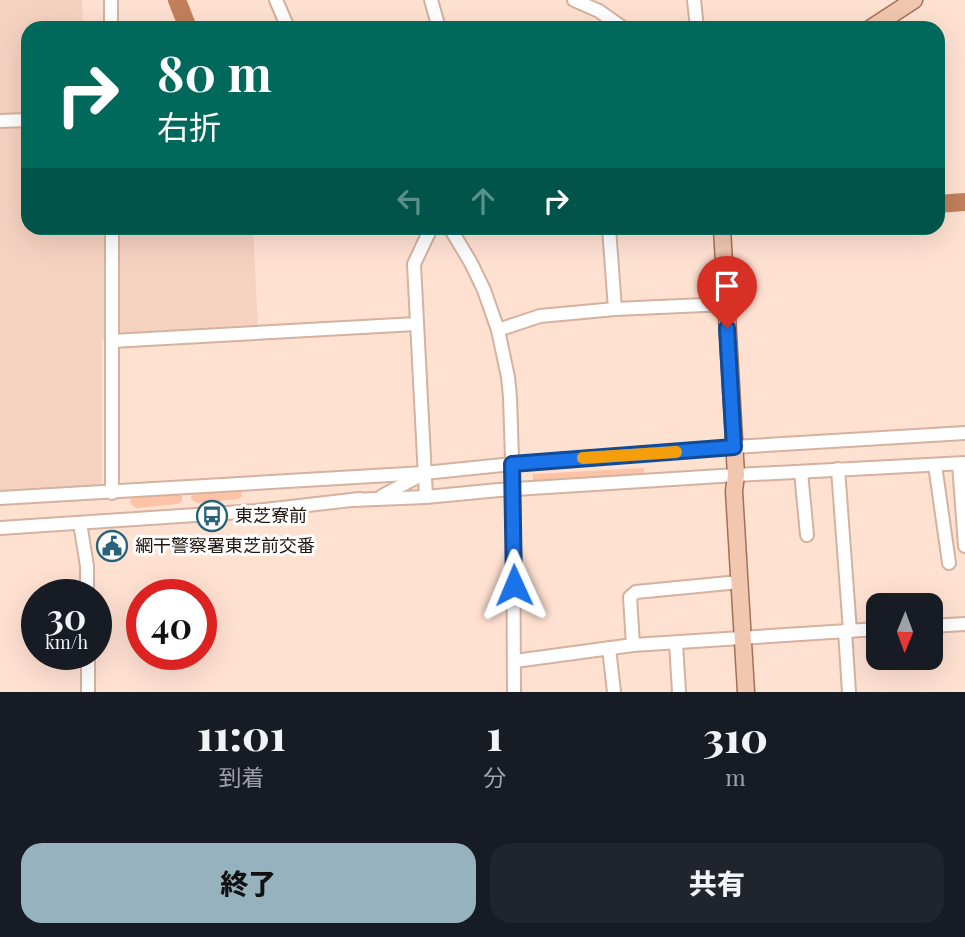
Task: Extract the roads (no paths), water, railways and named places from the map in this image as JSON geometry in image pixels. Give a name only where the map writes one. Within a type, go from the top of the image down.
[{"type":"main road","points":[[882,21],[914,0]]},
{"type":"main road","points":[[722,235],[746,692]]},
{"type":"street","points":[[111,0],[111,21]]},
{"type":"street","points":[[276,0],[285,21]]},
{"type":"street","points":[[431,0],[437,21]]},
{"type":"street","points":[[574,0],[599,11],[613,21]]},
{"type":"street","points":[[694,0],[696,21]]},
{"type":"street","points":[[0,121],[21,120]]},
{"type":"street","points":[[112,235],[112,492]]},
{"type":"street","points":[[426,497],[414,264],[428,235]]},
{"type":"street","points":[[454,235],[484,290],[498,330],[510,397],[514,692]]},
{"type":"street","points":[[609,235],[615,309]]},
{"type":"street","points":[[498,330],[540,316],[615,309],[726,304]]},
{"type":"street","points":[[112,341],[416,324]]},
{"type":"street","points":[[0,498],[424,473],[734,447],[965,433]]},
{"type":"street","points":[[352,500],[962,463],[965,546]]},
{"type":"street","points":[[935,465],[949,563]]},
{"type":"street","points":[[838,469],[849,692]]},
{"type":"street","points":[[801,472],[807,534]]},
{"type":"street","points":[[0,528],[256,511],[379,498],[424,473]]},
{"type":"street","points":[[80,523],[87,579]]},
{"type":"street","points":[[633,645],[630,597],[636,592],[739,582]]},
{"type":"street","points":[[943,625],[965,624]]},
{"type":"street","points":[[515,661],[633,645],[866,630]]},
{"type":"street","points":[[676,643],[679,692]]},
{"type":"street","points":[[610,648],[614,692]]},
{"type":"street","points":[[88,670],[88,692]]},
{"type":"waterway","points":[[177,0],[185,21]]},
{"type":"waterway","points":[[945,203],[965,202]]},
{"type":"place","name":"東芝寮前","points":[[212,516]]},
{"type":"place","name":"網干警察署東芝前交番","points":[[112,546]]}]
